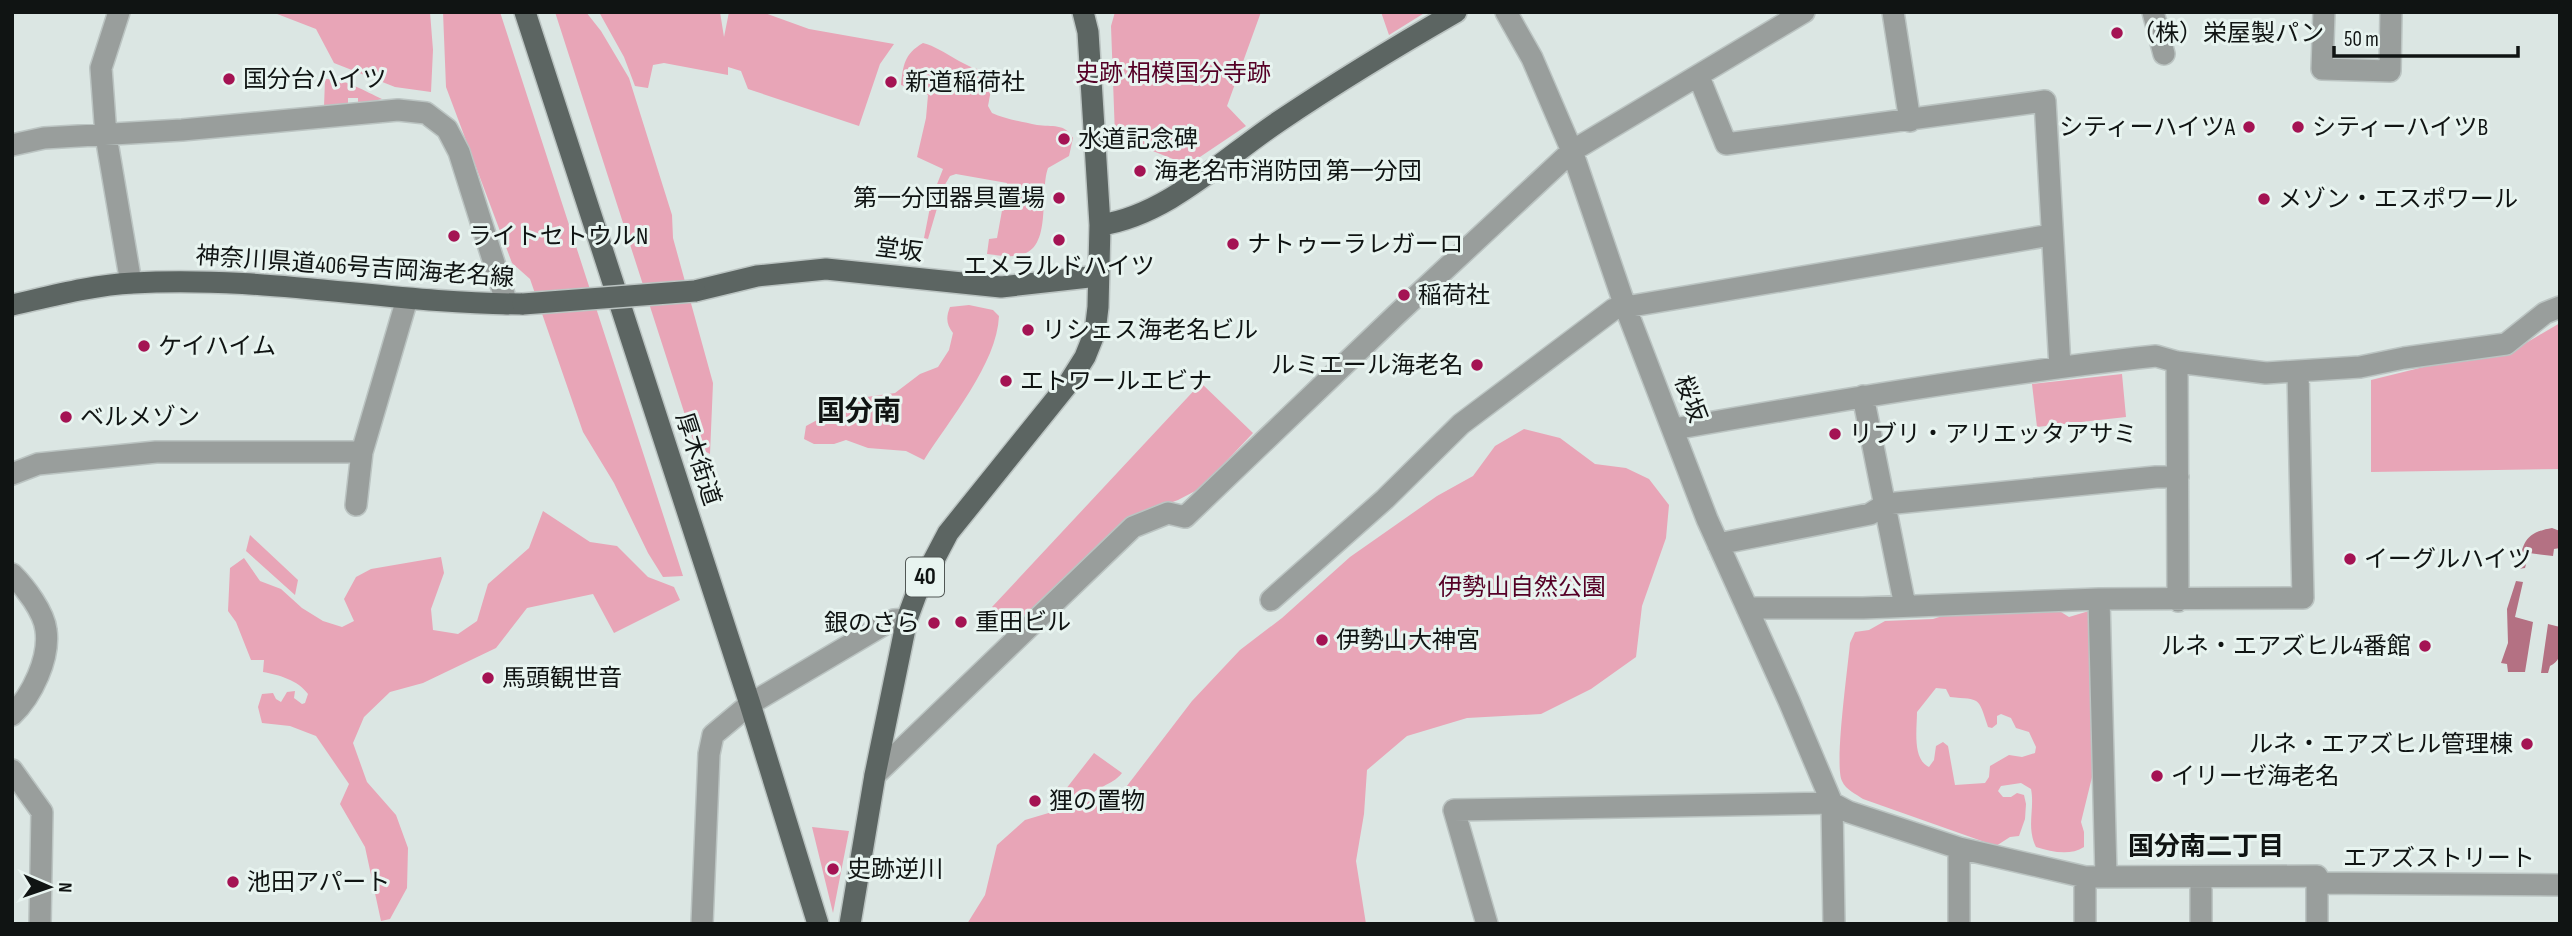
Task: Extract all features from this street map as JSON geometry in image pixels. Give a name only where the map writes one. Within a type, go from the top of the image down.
[{"type":"main road","name":"厚木街道","points":[[525,12],[750,704],[818,924]]},
{"type":"main road","name":"40","points":[[850,924],[875,775],[907,619],[917,592],[948,533],[1068,384],[1085,357],[1095,332],[1100,225],[1088,32],[1083,12]]},
{"type":"main road","points":[[1100,225],[1121,222],[1159,206],[1277,122],[1389,50],[1456,12]]},
{"type":"main road","name":"堂坂","points":[[695,291],[757,276],[826,269],[1001,287],[1098,276]]},
{"type":"main road","name":"神奈川県道406号吉岡海老名線","points":[[12,305],[131,283],[198,282],[294,287],[407,299],[515,304],[695,291]]},
{"type":"street","points":[[119,12],[101,68],[106,136],[131,283]]},
{"type":"street","name":"桜坂","points":[[1506,12],[1532,58],[1572,152],[1625,306],[1707,519],[1832,803]]},
{"type":"street","points":[[875,775],[1133,527],[1168,513],[1185,517],[1572,152],[1804,12]]},
{"type":"street","points":[[1893,12],[1910,121]]},
{"type":"street","points":[[2153,12],[2164,54]]},
{"type":"street","points":[[2324,12],[2322,69],[2390,71],[2391,12]]},
{"type":"street","points":[[1699,77],[1726,144],[2045,101],[2060,367]]},
{"type":"street","points":[[12,145],[44,138],[106,136],[398,110],[426,113],[447,130],[459,152],[515,304]]},
{"type":"street","points":[[1271,600],[1385,499],[1461,424],[1614,309],[2052,235]]},
{"type":"street","points":[[356,505],[362,452],[407,299]]},
{"type":"street","points":[[1674,429],[1863,396],[2156,356],[2177,362],[2266,373],[2360,367],[2438,352],[2506,344],[2545,313],[2560,307]]},
{"type":"street","points":[[2177,362],[2178,601]]},
{"type":"street","points":[[1747,608],[2303,598],[2298,371]]},
{"type":"street","points":[[1863,396],[1905,606]]},
{"type":"street","points":[[12,474],[38,464],[156,452],[362,452]]},
{"type":"street","points":[[1718,544],[1870,514],[1886,504],[2178,477]]},
{"type":"street","points":[[12,574],[42,616],[46,629],[46,650],[37,678],[12,715]]},
{"type":"street","points":[[2085,924],[2096,877],[2099,600]]},
{"type":"street","points":[[702,924],[713,735],[750,704],[885,624],[907,619]]},
{"type":"street","points":[[12,769],[43,812],[40,924]]},
{"type":"street","points":[[1832,803],[1834,924]]},
{"type":"street","points":[[1487,924],[1454,810],[1832,803],[1849,812],[1959,848],[2096,877],[2201,877],[2201,924]]},
{"type":"street","points":[[1959,848],[1959,924]]},
{"type":"street","name":"エアズストリート","points":[[2201,877],[2317,876],[2317,883],[2560,885]]},
{"type":"street","points":[[2317,883],[2317,924]]},
{"type":"green space","points":[[272,12],[430,12],[433,50],[431,92],[395,87],[334,63],[316,29]]},
{"type":"green space","points":[[443,12],[500,12],[683,576],[663,577],[648,553],[614,483],[583,432],[530,279],[512,263],[446,87]]},
{"type":"green space","points":[[555,12],[586,12],[601,31],[629,78],[672,215],[673,238],[713,383],[710,454],[695,446]]},
{"type":"green space","points":[[599,12],[720,12],[724,37],[729,12],[762,12],[809,29],[894,44],[880,64],[859,126],[748,89],[741,71],[728,67],[728,75],[664,63],[653,65],[648,88],[635,86],[624,57]]},
{"type":"green space","name":"史跡 相模国分寺跡","points":[[1115,12],[1261,12],[1227,106],[1246,126],[1188,165],[1115,136],[1111,26]]},
{"type":"green space","points":[[1381,12],[1426,12],[1389,35]]},
{"type":"green space","points":[[923,43],[971,67],[988,71],[993,79],[988,106],[992,113],[1037,125],[1062,128],[1073,138],[1069,156],[1048,168],[1041,231],[1030,251],[1012,256],[987,254],[989,239],[997,238],[1007,183],[956,174],[950,176],[943,188],[928,239],[924,238],[932,197],[943,169],[917,157],[928,95],[901,85],[906,61]]},
{"type":"green space","points":[[325,79],[346,83],[382,99],[358,105],[358,98],[348,98],[348,104],[324,107]]},
{"type":"green space","points":[[969,305],[993,310],[999,316],[996,334],[981,372],[924,460],[906,451],[868,448],[846,440],[834,444],[814,444],[804,439],[806,426],[819,419],[836,415],[844,406],[859,398],[895,393],[920,374],[938,367],[949,350],[953,333],[947,320],[950,307]]},
{"type":"green space","points":[[2560,323],[2560,469],[2371,472],[2371,380],[2452,360],[2509,353]]},
{"type":"green space","points":[[2122,374],[2126,417],[2037,427],[2032,384]]},
{"type":"green space","points":[[1201,383],[1253,433],[1201,488],[1178,500],[1126,519],[1017,624],[992,607]]},
{"type":"green space","name":"伊勢山自然公園","points":[[1524,429],[1560,438],[1595,464],[1626,468],[1649,479],[1669,505],[1666,538],[1642,606],[1636,657],[1591,689],[1541,714],[1467,718],[1407,736],[1367,770],[1364,814],[1356,861],[1366,924],[967,924],[985,895],[997,845],[1025,820],[1062,809],[1055,803],[1094,753],[1122,773],[1094,792],[1086,802],[1120,795],[1192,701],[1240,650],[1282,618],[1350,557],[1437,496],[1473,476],[1495,446]]},
{"type":"green space","points":[[543,511],[590,542],[617,546],[648,577],[674,587],[680,600],[614,633],[593,594],[527,608],[496,648],[423,683],[390,692],[364,717],[353,743],[367,782],[396,815],[408,848],[407,888],[390,919],[381,921],[365,847],[340,804],[349,784],[316,736],[290,726],[262,723],[258,707],[262,694],[273,693],[281,702],[287,692],[295,691],[294,698],[302,704],[308,694],[294,682],[263,672],[264,660],[251,660],[236,622],[228,611],[230,568],[244,558],[260,581],[281,589],[302,608],[323,621],[342,627],[354,621],[344,599],[356,577],[371,569],[441,557],[444,573],[431,609],[433,630],[458,634],[477,621],[488,584],[529,548]]},
{"type":"green space","points":[[250,535],[298,580],[295,595],[246,551]]},
{"type":"green space","points":[[2053,607],[2069,617],[2089,611],[2097,618],[2094,769],[2081,822],[2084,847],[2079,850],[2055,852],[2036,847],[2031,825],[2031,789],[2021,783],[2001,786],[1998,791],[2003,797],[2011,797],[2017,793],[2024,795],[2026,804],[2025,819],[2019,836],[2010,837],[1996,846],[1863,799],[1842,781],[1842,715],[1850,643],[1855,632],[1869,630],[1885,621],[1933,619],[1958,611]],"holes":[[[1936,688],[1946,689],[1950,697],[1977,702],[1988,727],[1992,728],[1997,724],[1997,716],[2001,714],[2011,718],[2016,728],[2029,732],[2036,747],[2035,753],[2022,757],[2009,755],[1990,766],[1989,777],[1985,783],[1955,785],[1948,746],[1943,742],[1936,746],[1934,760],[1929,767],[1918,751],[1917,712]]]},
{"type":"green space","points":[[812,827],[849,831],[833,913]]},
{"type":"shaded area","points":[[2552,528],[2560,531],[2560,548],[2554,549],[2553,556],[2529,553],[2525,568],[2518,569],[2521,552],[2530,536]]},
{"type":"shaded area","points":[[2516,581],[2523,582],[2515,617],[2533,622],[2525,672],[2508,672],[2507,664],[2501,663],[2508,643],[2507,609]]},
{"type":"shaded area","points":[[2548,624],[2560,627],[2561,649],[2558,659],[2550,666],[2548,673],[2541,673]]},
{"type":"place","name":"（株）栄屋製パン","points":[[2117,33]]},
{"type":"place","name":"国分台ハイツ","points":[[229,79]]},
{"type":"place","name":"新道稲荷社","points":[[891,82]]},
{"type":"place","name":"シティーハイツA","points":[[2249,127]]},
{"type":"place","name":"シティーハイツB","points":[[2298,127]]},
{"type":"place","name":"水道記念碑","points":[[1064,139]]},
{"type":"place","name":"海老名市消防団 第一分団","points":[[1140,171]]},
{"type":"place","name":"第一分団器具置場","points":[[1059,198]]},
{"type":"place","name":"メゾン・エスポワール","points":[[2264,199]]},
{"type":"place","name":"ライトセトウルN","points":[[454,236]]},
{"type":"place","name":"エメラルドハイツ","points":[[1059,240]]},
{"type":"place","name":"ナトゥーラレガーロ","points":[[1233,244]]},
{"type":"place","name":"稲荷社","points":[[1404,295]]},
{"type":"place","name":"リシェス海老名ビル","points":[[1028,330]]},
{"type":"place","name":"ケイハイム","points":[[144,346]]},
{"type":"place","name":"ルミエール海老名","points":[[1477,365]]},
{"type":"place","name":"エトワールエビナ","points":[[1006,381]]},
{"type":"place","name":"ベルメゾン","points":[[66,417]]},
{"type":"place","name":"リブリ・アリエッタアサミ","points":[[1835,434]]},
{"type":"place","name":"イーグルハイツ","points":[[2350,559]]},
{"type":"place","name":"重田ビル","points":[[961,622]]},
{"type":"place","name":"銀のさら","points":[[934,623]]},
{"type":"place","name":"伊勢山大神宮","points":[[1322,640]]},
{"type":"place","name":"ルネ・エアズヒル4番館","points":[[2425,646]]},
{"type":"place","name":"馬頭観世音","points":[[488,678]]},
{"type":"place","name":"ルネ・エアズヒル管理棟","points":[[2527,744]]},
{"type":"place","name":"イリーゼ海老名","points":[[2157,776]]},
{"type":"place","name":"狸の置物","points":[[1035,801]]},
{"type":"place","name":"史跡逆川","points":[[833,869]]},
{"type":"place","name":"池田アパート","points":[[233,882]]},
{"type":"district","name":"国分南","points":[[859,411]]},
{"type":"district","name":"国分南二丁目","points":[[2206,847]]}]
